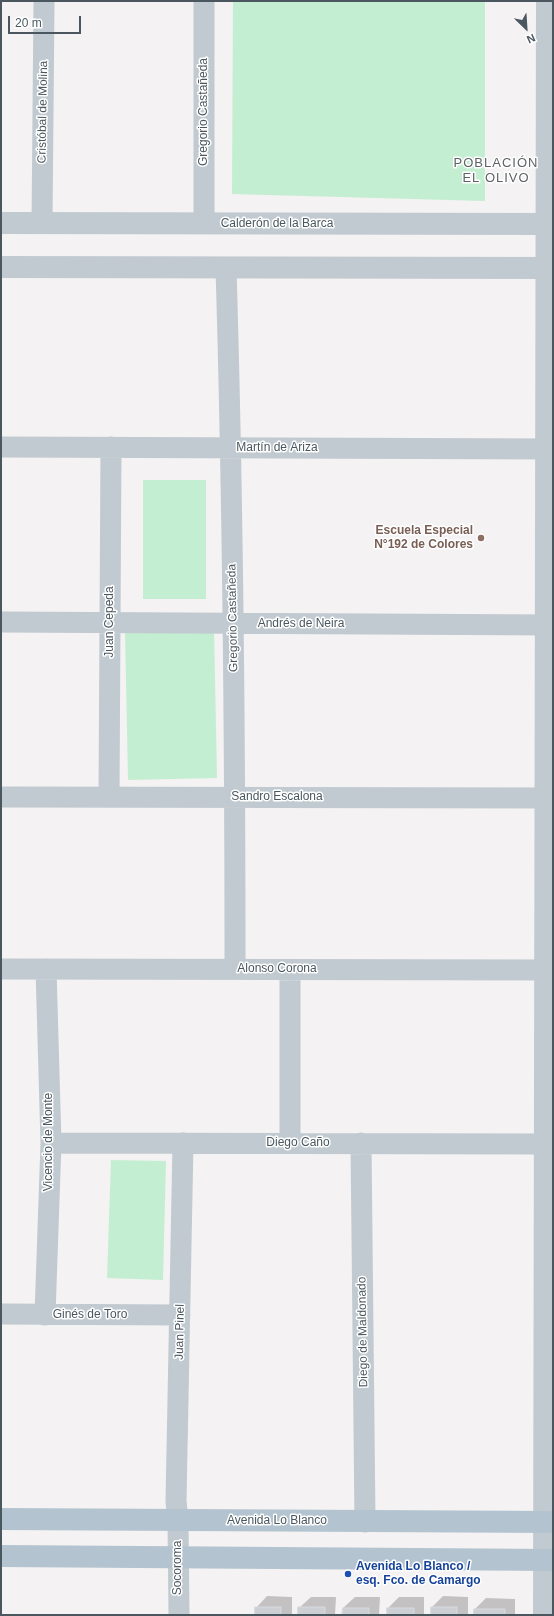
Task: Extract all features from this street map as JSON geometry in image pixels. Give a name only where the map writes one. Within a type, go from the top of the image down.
[{"type":"main road","name":"Avenida Lo Blanco","points":[[1,1519],[549,1522]]},
{"type":"main road","points":[[1,1556],[548,1560]]},
{"type":"street","name":"Cristóbal de Molina","points":[[42,223],[44,1]]},
{"type":"street","name":"Gregorio Castañeda","points":[[204,1],[204,223]]},
{"type":"street","points":[[544,1615],[549,1522],[545,1144],[549,970],[550,449],[550,224],[547,1]]},
{"type":"street","name":"Calderón de la Barca","points":[[1,223],[550,224]]},
{"type":"street","points":[[1,267],[550,268]]},
{"type":"street","name":"Gregorio Castañeda","points":[[226,268],[231,448],[235,797],[235,969]]},
{"type":"street","name":"Martín de Ariza","points":[[1,447],[550,449]]},
{"type":"street","name":"Juan Cepeda","points":[[109,797],[111,447]]},
{"type":"street","name":"Andrés de Neira","points":[[1,622],[549,625]]},
{"type":"street","name":"Sandro Escalona","points":[[1,797],[549,798]]},
{"type":"street","name":"Alonso Corona","points":[[1,969],[549,970]]},
{"type":"street","name":"Vicencio de Monte","points":[[45,1315],[51,1142],[46,969]]},
{"type":"street","points":[[290,970],[290,1143]]},
{"type":"street","name":"Diego Caño","points":[[51,1142],[545,1144]]},
{"type":"street","name":"Juan Pinel","points":[[178,1521],[176,1501],[183,1143]]},
{"type":"street","name":"Diego de Maldonado","points":[[361,1143],[365,1522]]},
{"type":"street","name":"Ginés de Toro","points":[[1,1314],[180,1315]]},
{"type":"street","name":"Socoroma","points":[[178,1521],[179,1615]]},
{"type":"green space","points":[[233,1],[485,1],[485,201],[232,194]]},
{"type":"green space","points":[[143,480],[206,480],[206,599],[143,599]]},
{"type":"green space","points":[[214,629],[217,778],[128,780],[125,631]]},
{"type":"green space","points":[[111,1160],[166,1161],[163,1280],[107,1278]]},
{"type":"building","points":[[255,1607],[281,1607],[281,1615],[255,1615]]},
{"type":"building","points":[[298,1607],[325,1607],[325,1615],[298,1615]]},
{"type":"building","points":[[431,1607],[457,1607],[457,1615],[431,1615]]},
{"type":"building","points":[[343,1608],[369,1608],[369,1615],[342,1615]]},
{"type":"building","points":[[387,1608],[414,1608],[414,1615],[387,1615]]},
{"type":"building","points":[[474,1609],[505,1609],[505,1615],[474,1615]]},
{"type":"place","name":"Escuela Especial N°192 de Colores","points":[[481,538]]},
{"type":"place","name":"Avenida Lo Blanco / esq. Fco. de Camargo","points":[[348,1574]]},
{"type":"district","name":"POBLACIÓN EL OLIVO","points":[[496,170]]}]
